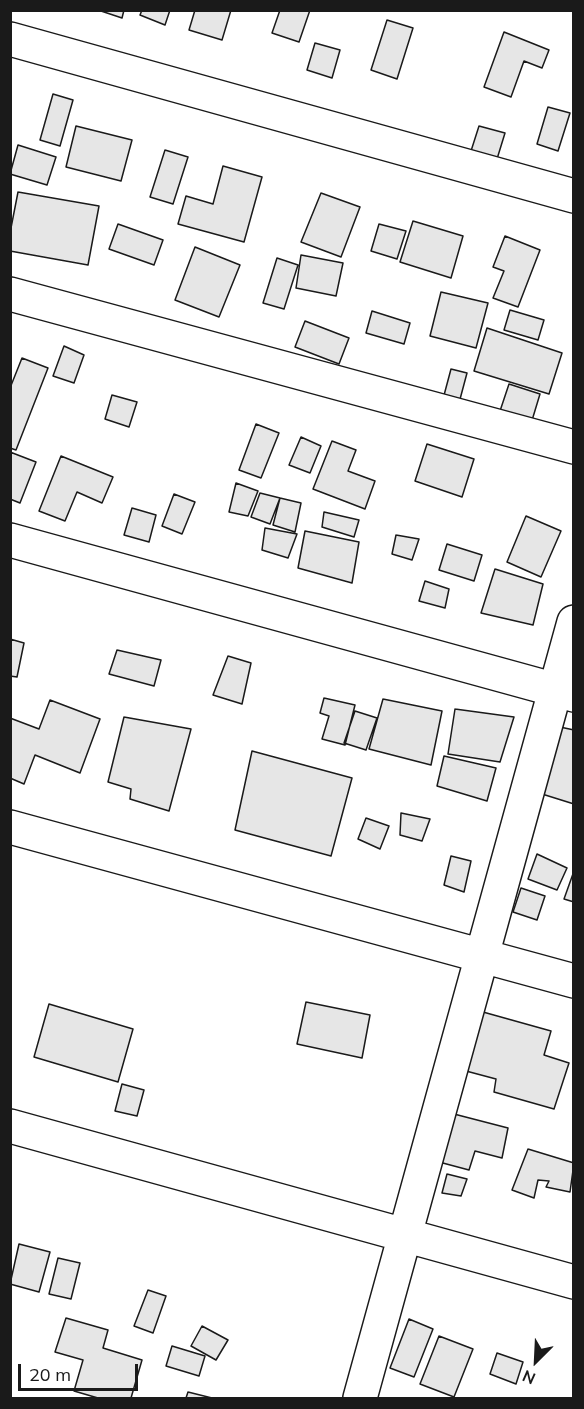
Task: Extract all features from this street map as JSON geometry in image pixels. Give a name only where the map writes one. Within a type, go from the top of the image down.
[{"type":"street","points":[[18,10],[10,38],[573,196]]},
{"type":"street","points":[[10,294],[573,447]]},
{"type":"street","points":[[10,540],[564,693]]},
{"type":"street","points":[[360,1398],[402,1237],[482,954],[564,693],[573,622]]},
{"type":"street","points":[[10,827],[482,954],[573,981]]},
{"type":"street","points":[[10,1126],[402,1237],[573,1282]]},
{"type":"building","points":[[98,10],[124,10],[122,18]]},
{"type":"building","points":[[142,10],[170,10],[165,25],[140,15]]},
{"type":"building","points":[[195,10],[231,10],[222,40],[189,30]]},
{"type":"building","points":[[280,10],[310,10],[299,42],[272,33]]},
{"type":"building","points":[[387,20],[413,28],[397,79],[371,70]]},
{"type":"building","points":[[504,32],[549,50],[542,68],[524,61],[511,97],[484,87]]},
{"type":"building","points":[[315,43],[340,50],[332,78],[307,70]]},
{"type":"building","points":[[53,94],[73,100],[60,146],[40,140]]},
{"type":"building","points":[[548,107],[570,113],[558,151],[537,144]]},
{"type":"building","points":[[76,126],[132,140],[121,181],[66,167]]},
{"type":"building","points":[[479,126],[505,133],[497,159],[471,151]]},
{"type":"building","points":[[18,145],[56,157],[47,185],[10,174]]},
{"type":"building","points":[[165,150],[188,157],[173,204],[150,197]]},
{"type":"building","points":[[223,166],[262,177],[244,242],[178,224],[186,196],[213,204]]},
{"type":"building","points":[[18,192],[99,206],[88,265],[10,251],[10,233]]},
{"type":"building","points":[[321,193],[360,207],[341,257],[301,242]]},
{"type":"building","points":[[413,221],[463,236],[451,278],[400,262]]},
{"type":"building","points":[[118,224],[163,240],[154,265],[109,249]]},
{"type":"building","points":[[379,224],[406,231],[397,259],[371,251]]},
{"type":"building","points":[[505,236],[540,250],[518,307],[493,298],[504,271],[493,267]]},
{"type":"building","points":[[195,247],[240,265],[219,317],[175,300]]},
{"type":"building","points":[[301,255],[343,263],[336,296],[296,288]]},
{"type":"building","points":[[277,258],[298,265],[284,309],[263,303]]},
{"type":"building","points":[[441,292],[488,303],[476,348],[430,336]]},
{"type":"building","points":[[510,310],[544,320],[538,340],[504,330]]},
{"type":"building","points":[[372,311],[410,323],[404,344],[366,333]]},
{"type":"building","points":[[305,321],[349,338],[339,364],[295,347]]},
{"type":"building","points":[[487,328],[562,353],[549,394],[474,371]]},
{"type":"building","points":[[64,346],[84,355],[74,383],[53,376]]},
{"type":"building","points":[[22,358],[48,368],[16,450],[10,448],[10,388]]},
{"type":"building","points":[[451,369],[467,373],[459,403],[443,399]]},
{"type":"building","points":[[509,384],[540,394],[530,427],[498,417]]},
{"type":"building","points":[[112,395],[137,402],[129,427],[105,419]]},
{"type":"building","points":[[256,424],[279,433],[261,478],[239,470]]},
{"type":"building","points":[[301,437],[321,446],[310,473],[289,465]]},
{"type":"building","points":[[332,441],[356,450],[348,471],[375,481],[365,509],[313,489]]},
{"type":"building","points":[[427,444],[474,459],[462,497],[415,481]]},
{"type":"building","points":[[10,452],[36,462],[20,503],[10,499]]},
{"type":"building","points":[[61,456],[113,477],[102,503],[77,492],[65,521],[39,511]]},
{"type":"building","points":[[236,483],[258,491],[248,516],[229,512]]},
{"type":"building","points":[[260,493],[280,498],[270,524],[251,517]]},
{"type":"building","points":[[174,494],[195,502],[182,534],[162,526]]},
{"type":"building","points":[[280,498],[301,503],[295,532],[273,525]]},
{"type":"building","points":[[132,508],[156,515],[149,542],[124,535]]},
{"type":"building","points":[[324,512],[359,520],[354,537],[322,527]]},
{"type":"building","points":[[526,516],[561,531],[541,577],[507,562]]},
{"type":"building","points":[[265,528],[297,534],[288,558],[262,550]]},
{"type":"building","points":[[305,531],[359,542],[352,583],[298,568]]},
{"type":"building","points":[[396,535],[419,539],[412,560],[392,554]]},
{"type":"building","points":[[447,544],[482,555],[474,581],[439,570]]},
{"type":"building","points":[[495,569],[543,584],[533,625],[481,613]]},
{"type":"building","points":[[425,581],[449,589],[445,608],[419,601]]},
{"type":"building","points":[[10,639],[24,643],[17,677],[10,676]]},
{"type":"building","points":[[117,650],[161,660],[154,686],[109,674]]},
{"type":"building","points":[[228,656],[251,663],[242,704],[213,695]]},
{"type":"building","points":[[324,698],[355,705],[345,745],[322,739],[329,716],[320,713]]},
{"type":"building","points":[[383,699],[442,711],[431,765],[369,749]]},
{"type":"building","points":[[50,700],[100,719],[80,773],[35,755],[24,784],[10,778],[10,718],[39,729]]},
{"type":"building","points":[[455,709],[514,717],[500,762],[448,754]]},
{"type":"building","points":[[355,711],[377,718],[366,750],[344,743]]},
{"type":"building","points":[[124,717],[191,729],[169,811],[130,799],[131,789],[108,782]]},
{"type":"building","points":[[560,727],[574,730],[574,804],[542,794]]},
{"type":"building","points":[[252,751],[352,778],[331,856],[235,830]]},
{"type":"building","points":[[444,756],[496,768],[487,801],[437,786]]},
{"type":"building","points":[[401,813],[430,819],[422,841],[400,835]]},
{"type":"building","points":[[366,818],[389,826],[380,849],[358,839]]},
{"type":"building","points":[[537,854],[567,868],[557,890],[528,879]]},
{"type":"building","points":[[451,856],[471,861],[464,892],[444,885]]},
{"type":"building","points":[[574,871],[574,902],[564,899]]},
{"type":"building","points":[[521,888],[545,896],[537,920],[513,912]]},
{"type":"building","points":[[306,1002],[370,1015],[362,1058],[297,1044]]},
{"type":"building","points":[[49,1004],[133,1029],[118,1082],[34,1057]]},
{"type":"building","points":[[483,1012],[551,1031],[544,1055],[569,1063],[554,1109],[494,1092],[496,1079],[466,1071]]},
{"type":"building","points":[[122,1084],[144,1090],[137,1116],[115,1111]]},
{"type":"building","points":[[454,1114],[508,1128],[502,1158],[475,1151],[469,1170],[439,1162]]},
{"type":"building","points":[[528,1149],[574,1163],[570,1192],[546,1187],[549,1181],[538,1180],[534,1198],[512,1190]]},
{"type":"building","points":[[447,1174],[467,1179],[461,1196],[442,1193]]},
{"type":"building","points":[[19,1244],[50,1252],[39,1292],[10,1284]]},
{"type":"building","points":[[58,1258],[80,1263],[71,1299],[49,1294]]},
{"type":"building","points":[[148,1290],[166,1296],[153,1333],[134,1326]]},
{"type":"building","points":[[66,1318],[108,1330],[103,1348],[142,1360],[131,1398],[98,1398],[74,1391],[83,1360],[55,1352]]},
{"type":"building","points":[[409,1319],[433,1329],[414,1377],[390,1368]]},
{"type":"building","points":[[202,1326],[228,1340],[216,1360],[191,1346]]},
{"type":"building","points":[[439,1336],[473,1349],[454,1397],[420,1384]]},
{"type":"building","points":[[172,1346],[205,1356],[199,1376],[166,1366]]},
{"type":"building","points":[[497,1353],[523,1362],[516,1384],[490,1374]]},
{"type":"building","points":[[188,1392],[212,1398],[186,1398]]}]
